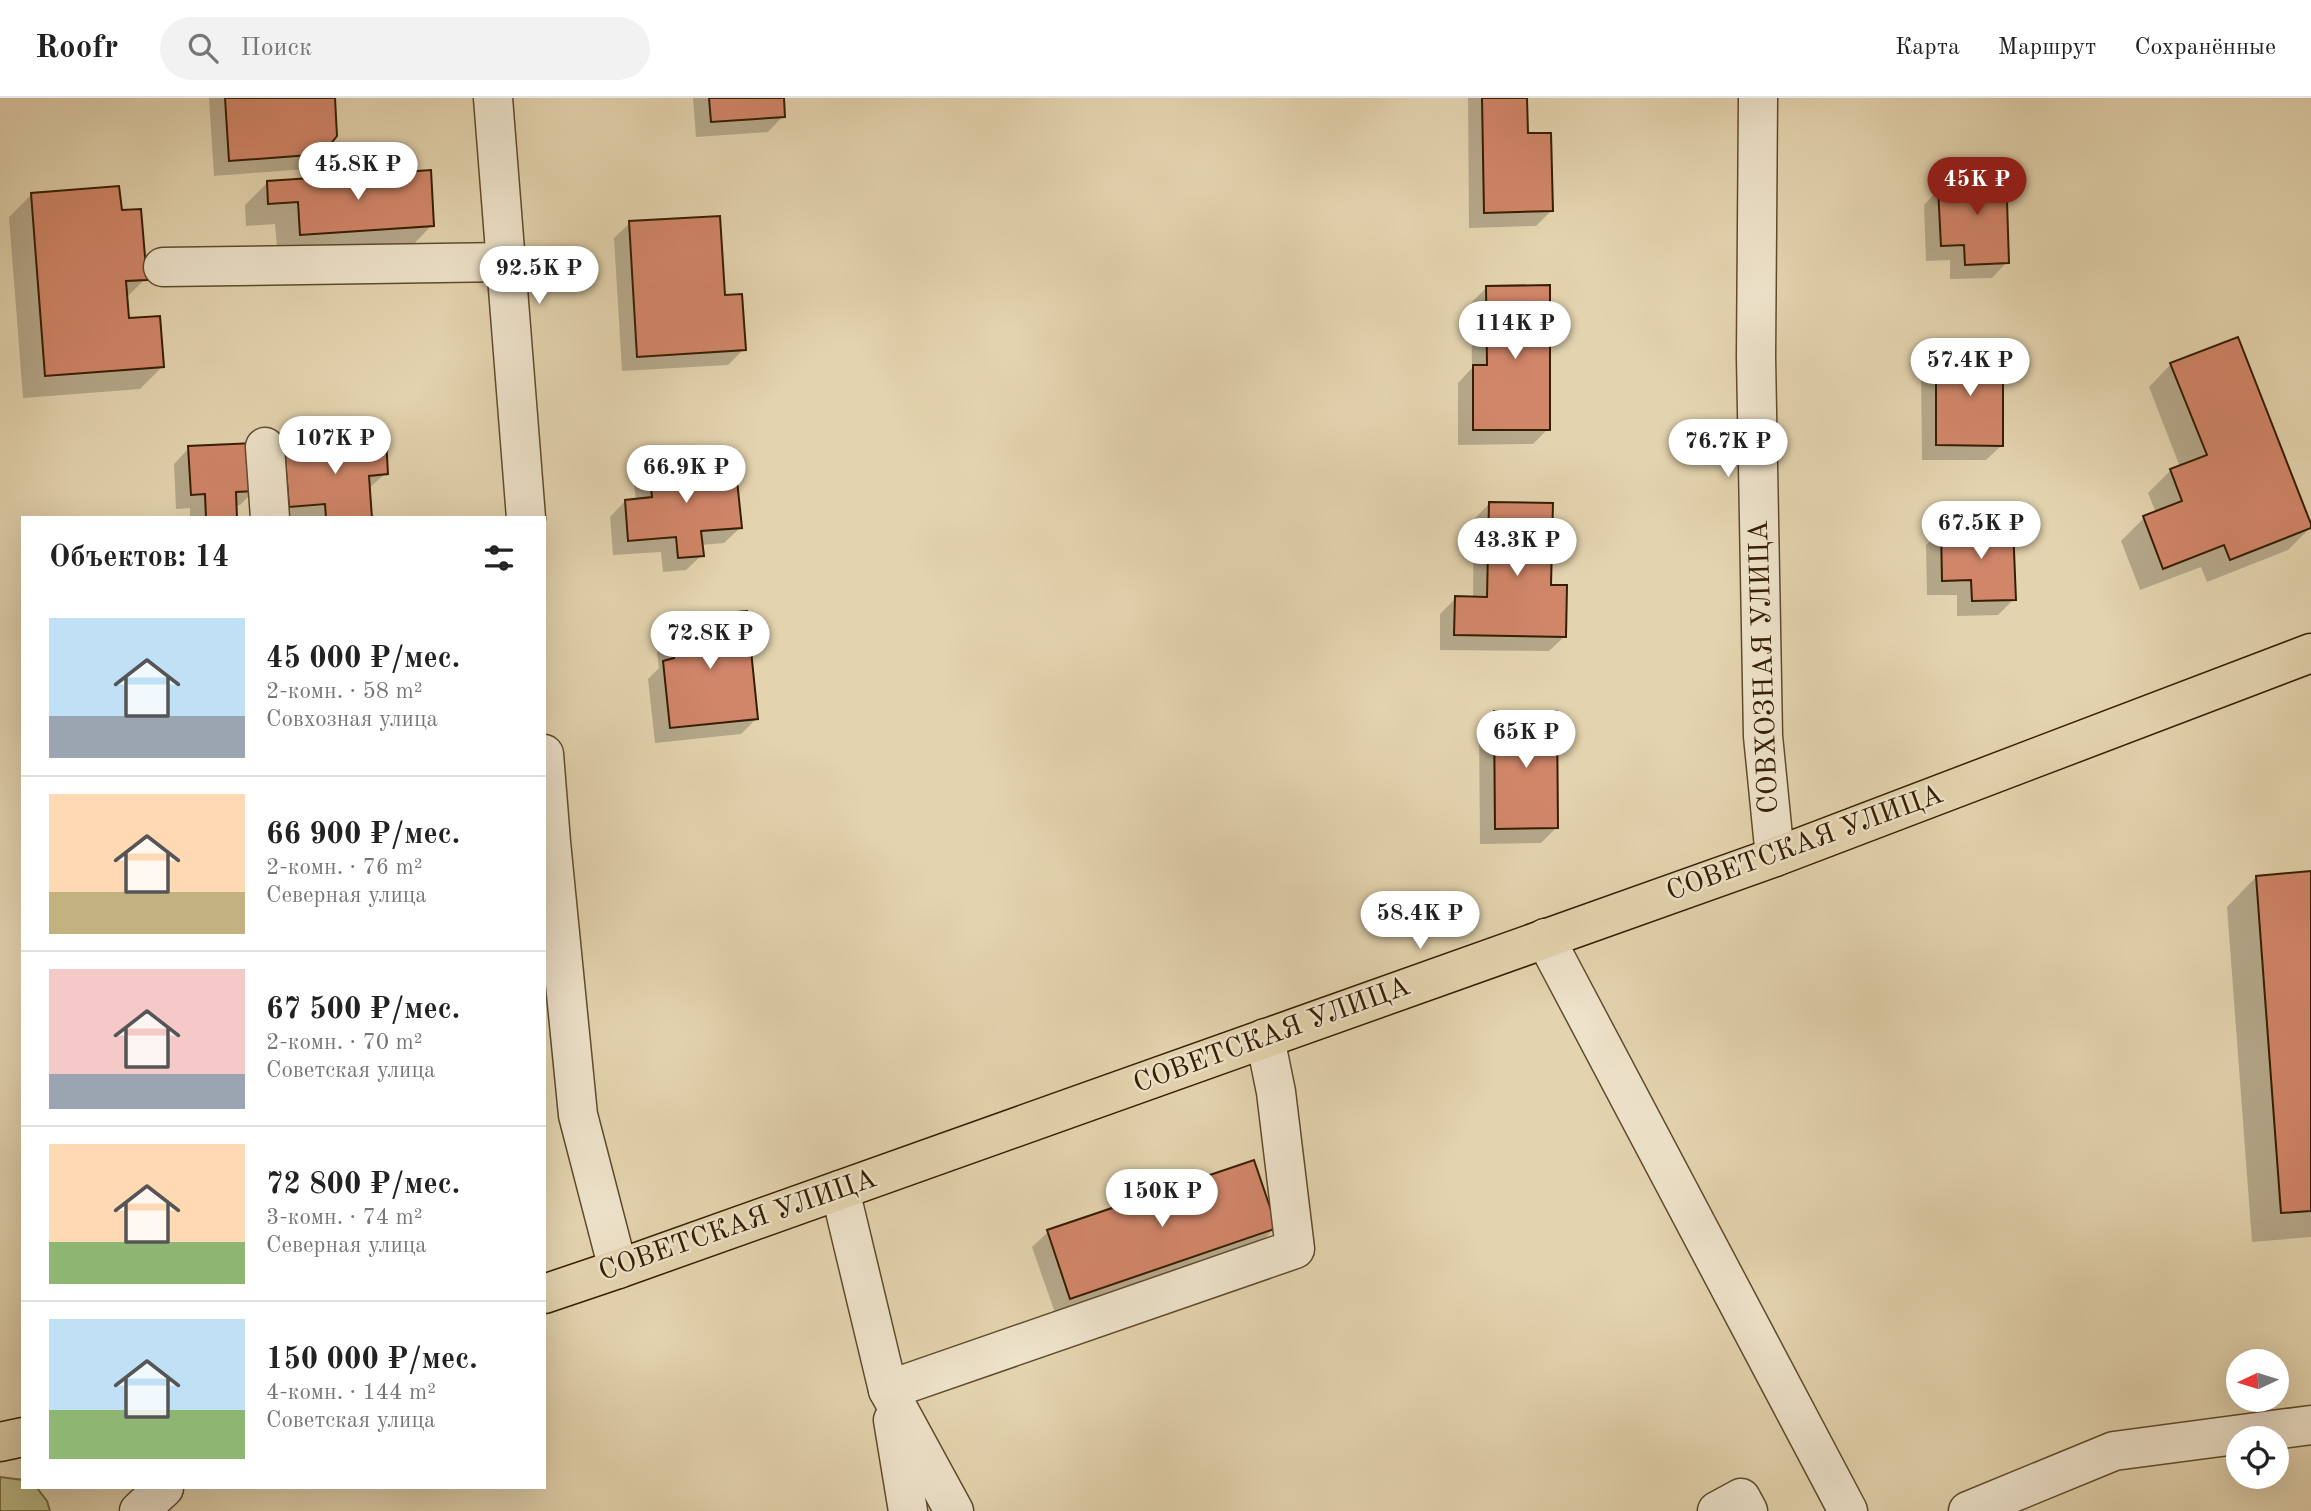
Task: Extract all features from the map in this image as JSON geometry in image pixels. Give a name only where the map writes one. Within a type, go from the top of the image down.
[{"type":"main road","name":"СОВЕТСКАЯ УЛИЦА","points":[[546,1293],[1775,857],[2311,653]]},
{"type":"main road","points":[[0,1442],[21,1437]]},
{"type":"street","points":[[494,98],[526,516]]},
{"type":"street","name":"СОВХОЗНАЯ УЛИЦА","points":[[1758,98],[1756,357],[1762,722],[1775,857]]},
{"type":"street","points":[[163,267],[506,262]]},
{"type":"street","points":[[265,447],[270,516]]},
{"type":"street","points":[[546,779],[578,1115],[618,1269]]},
{"type":"street","points":[[1545,938],[1848,1511]]},
{"type":"street","points":[[888,1390],[1295,1249],[1276,1092],[1265,1038]]},
{"type":"street","points":[[840,1190],[888,1390],[908,1511]]},
{"type":"street","points":[[888,1390],[954,1511]]},
{"type":"street","points":[[1968,1511],[2115,1451],[2311,1425]]},
{"type":"street","points":[[139,1511],[163,1489]]},
{"type":"street","points":[[1717,1511],[1741,1498],[1748,1511]]},
{"type":"shaded area","points":[[0,1477],[21,1480],[21,1489],[38,1489],[47,1501],[50,1511],[0,1511]]},
{"type":"building","points":[[225,98],[335,98],[337,136],[329,146],[322,147],[323,154],[229,161]]},
{"type":"building","points":[[709,98],[784,98],[785,117],[711,122]]},
{"type":"building","points":[[1482,98],[1527,98],[1528,133],[1551,133],[1553,211],[1484,213]]},
{"type":"building","points":[[431,170],[434,226],[300,235],[298,202],[268,204],[267,181]]},
{"type":"building","points":[[2006,170],[2009,263],[1965,265],[1964,245],[1941,246],[1938,188],[1959,187],[1959,172]]},
{"type":"building","points":[[119,186],[122,210],[141,209],[147,280],[126,281],[129,318],[160,316],[164,367],[45,376],[31,193]]},
{"type":"building","points":[[720,216],[725,295],[742,294],[746,350],[637,357],[629,221]]},
{"type":"building","points":[[1550,285],[1550,430],[1473,430],[1473,365],[1487,365],[1486,286]]},
{"type":"building","points":[[2238,337],[2311,528],[2230,560],[2224,545],[2163,569],[2143,516],[2182,501],[2170,469],[2207,455],[2170,363]]},
{"type":"building","points":[[1936,350],[2003,350],[2003,446],[1936,445]]},
{"type":"building","points":[[386,438],[388,474],[369,476],[372,516],[326,516],[325,504],[289,507],[284,446]]},
{"type":"building","points":[[255,443],[257,491],[236,492],[237,516],[206,516],[205,494],[191,495],[188,446]]},
{"type":"building","points":[[735,461],[742,528],[701,531],[704,556],[678,558],[676,537],[628,541],[625,500],[652,497],[649,468]]},
{"type":"building","points":[[1489,502],[1553,503],[1551,585],[1567,585],[1566,637],[1454,635],[1455,596],[1487,597]]},
{"type":"building","points":[[2013,526],[2016,600],[1972,601],[1971,580],[1942,581],[1941,528]]},
{"type":"building","points":[[747,611],[758,719],[670,728],[663,661],[674,658],[670,618]]},
{"type":"building","points":[[1494,711],[1557,711],[1558,828],[1495,829]]},
{"type":"building","points":[[2311,871],[2311,1211],[2281,1213],[2256,876]]},
{"type":"building","points":[[1254,1160],[1277,1228],[1070,1299],[1047,1230]]}]
